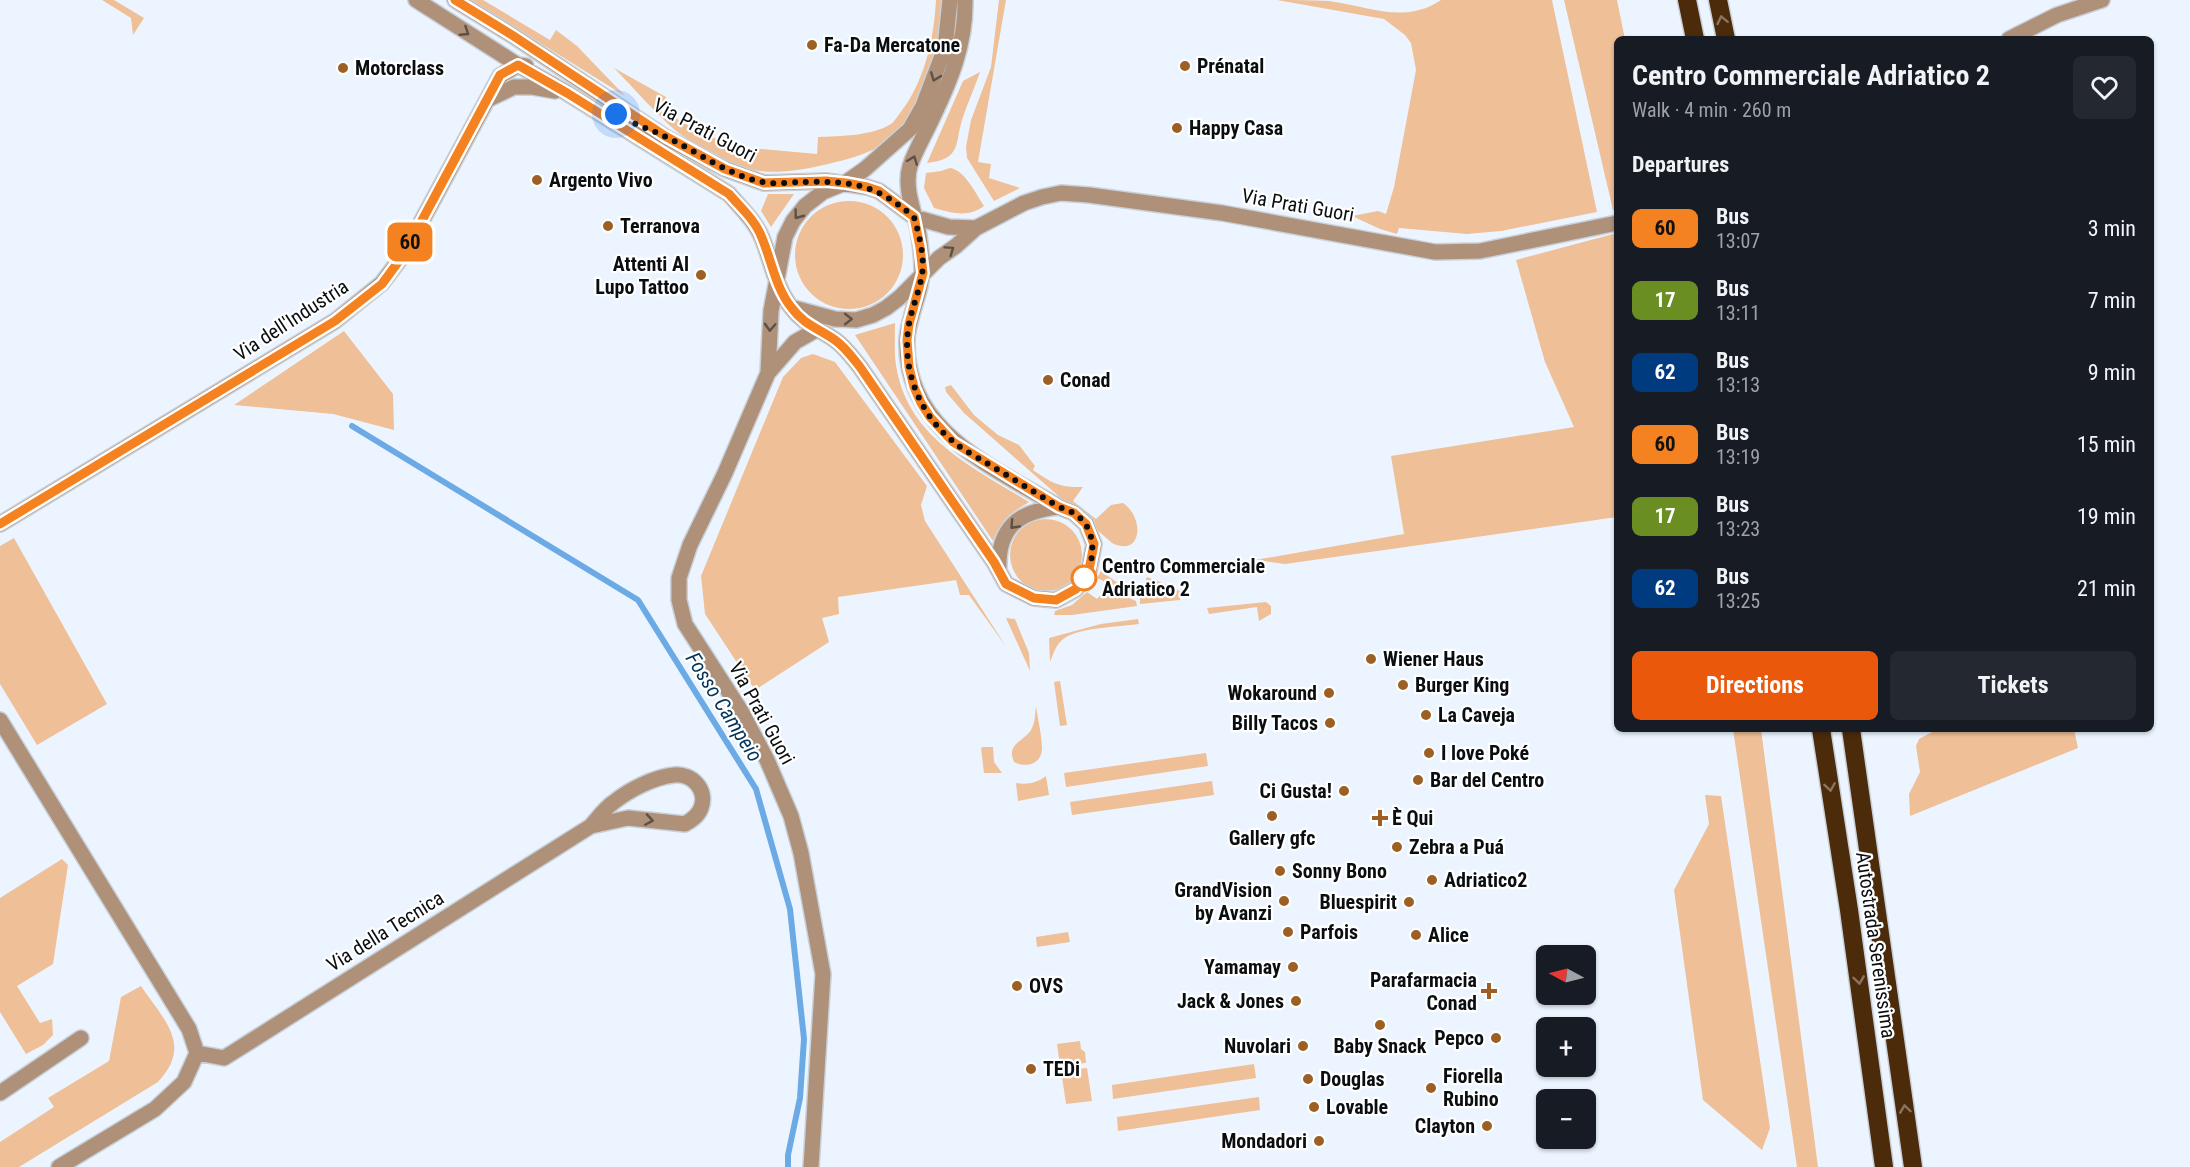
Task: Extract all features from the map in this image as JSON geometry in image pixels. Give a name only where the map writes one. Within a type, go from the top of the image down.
[{"type":"highway","points":[[1687,0],[1694,36]]},
{"type":"highway","points":[[1718,0],[1725,36]]},
{"type":"highway","name":"Autostrada Serenissima","points":[[1821,732],[1849,910],[1884,1167]]},
{"type":"highway","name":"Autostrada Serenissima","points":[[1851,732],[1913,1167]]},
{"type":"street","name":"Via Prati Guori","points":[[416,0],[729,194],[749,216],[762,236],[776,282],[791,307],[816,330],[844,347],[860,367],[1006,584],[1034,598],[1056,600],[1076,589],[1089,570],[1094,544],[1086,524],[1074,513],[1059,507],[953,442],[930,417],[914,387],[909,367],[907,340],[909,324],[923,273],[976,228],[1024,203],[1042,196],[1061,193],[1222,213],[1435,252],[1480,251],[1614,224]]},
{"type":"street","name":"Via Prati Guori","points":[[455,0],[665,136],[725,169],[764,183],[826,181],[846,183]]},
{"type":"street","points":[[776,282],[785,237],[793,221],[805,206],[823,192],[846,183],[910,129],[923,106],[945,48],[950,0]]},
{"type":"street","points":[[791,307],[836,319],[856,320],[886,308],[923,273],[908,183],[910,167],[957,61],[965,0]]},
{"type":"street","points":[[2015,36],[2057,15],[2102,0]]},
{"type":"street","name":"Via dell'Industria","points":[[0,524],[335,321],[382,284],[404,254],[500,75],[518,65]]},
{"type":"street","points":[[518,65],[545,71],[635,125],[665,136]]},
{"type":"street","points":[[487,100],[514,87],[532,87],[567,93]]},
{"type":"street","points":[[846,183],[879,191],[914,217],[949,227],[976,228]]},
{"type":"street","name":"Via Prati Guori","points":[[768,373],[771,311],[776,282]]},
{"type":"street","name":"Via Prati Guori","points":[[811,1167],[823,974],[801,853],[791,816],[767,760],[741,711],[686,624],[679,600],[679,578],[690,545],[725,473],[768,373],[795,342],[816,330]]},
{"type":"street","points":[[999,571],[998,556],[1011,526],[1023,516],[1037,510],[1059,507]]},
{"type":"street","points":[[0,720],[189,1029],[197,1053],[183,1082],[155,1109],[59,1167]]},
{"type":"street","points":[[673,775],[686,776],[698,784],[703,795],[701,808],[695,818],[685,825],[628,818],[591,826],[613,802],[654,780],[673,775]]},
{"type":"street","name":"Via della Tecnica","points":[[197,1053],[224,1058],[591,826]]},
{"type":"street","points":[[0,1093],[81,1038]]},
{"type":"shaded area","points":[[102,0],[114,0],[144,18],[133,35],[131,18]]},
{"type":"shaded area","points":[[471,0],[483,0],[550,40],[556,30],[577,46],[625,96]]},
{"type":"shaded area","points":[[936,0],[943,0],[938,39],[927,81],[909,119],[896,134],[873,150],[819,166],[798,170],[766,171],[744,168],[727,161],[681,135],[614,68],[666,97],[661,110],[706,135],[740,147],[817,154],[818,137],[846,136],[875,131],[891,124],[896,119],[915,88],[926,60],[933,30]]},
{"type":"shaded area","points":[[999,0],[1006,0],[978,162],[991,164],[989,178],[1020,188],[994,201],[967,158],[966,147],[971,120],[991,67]]},
{"type":"shaded area","points":[[1277,0],[1329,1],[1400,13],[1427,7],[1441,0],[1552,0],[1597,212],[1501,231],[1467,234],[1399,228],[1397,234],[1352,216],[1378,211],[1386,214],[1394,187],[1416,70],[1411,43],[1405,35],[1384,19]]},
{"type":"shaded area","points":[[1564,0],[1617,0],[1624,36],[1614,36],[1613,210]]},
{"type":"shaded area","points":[[980,72],[952,154],[939,161],[927,163],[963,81]]},
{"type":"shaded area","points":[[950,168],[961,173],[984,206],[966,213],[954,213],[934,208],[924,188],[926,173]]},
{"type":"shaded area","points":[[768,194],[794,194],[771,227],[761,211]]},
{"type":"shaded area","points":[[849,201],[870,205],[888,216],[899,234],[903,255],[899,276],[888,294],[870,305],[849,309],[828,305],[810,294],[799,276],[795,255],[799,234],[810,216],[828,205]]},
{"type":"shaded area","points":[[1614,234],[1614,517],[1285,564],[1255,560],[1404,534],[1391,456],[1574,427],[1545,362],[1516,260]]},
{"type":"shaded area","points":[[895,323],[896,365],[903,390],[914,412],[928,431],[965,463],[1029,502],[1007,518],[993,541],[855,335]]},
{"type":"shaded area","points":[[344,331],[393,394],[394,430],[333,414],[234,405]]},
{"type":"shaded area","points":[[813,354],[835,362],[927,486],[921,505],[925,521],[1007,648],[969,595],[960,595],[956,580],[838,597],[839,614],[822,618],[829,642],[755,690],[705,614],[701,576],[783,377],[801,358]]},
{"type":"shaded area","points":[[951,385],[974,415],[998,435],[1019,445],[1035,466],[1033,470],[1056,484],[1083,487],[1073,501],[1096,519],[1111,505],[1123,503],[1135,518],[1137,534],[1134,541],[1122,546],[1112,543],[964,413],[946,392],[945,387]]},
{"type":"shaded area","points":[[1046,519],[1066,525],[1076,535],[1082,555],[1076,575],[1066,585],[1046,591],[1026,585],[1016,575],[1010,555],[1016,535],[1026,525]]},
{"type":"shaded area","points":[[14,538],[107,704],[37,745],[0,684],[0,546]]},
{"type":"shaded area","points":[[1101,571],[1119,584],[1140,593],[1147,577],[1181,592],[1180,600],[1140,604],[1140,598],[1097,578]]},
{"type":"shaded area","points":[[1106,588],[1136,601],[1137,606],[1072,615],[1054,615],[1055,611],[1072,605],[1087,592],[1097,599]]},
{"type":"shaded area","points":[[1266,602],[1271,606],[1271,614],[1259,621],[1257,607],[1209,614],[1207,608]]},
{"type":"shaded area","points":[[1006,618],[1015,619],[1029,653],[1030,671]]},
{"type":"shaded area","points":[[1138,619],[1139,624],[1098,628],[1068,636],[1057,646],[1050,662],[1049,638],[1101,624]]},
{"type":"shaded area","points":[[1060,681],[1067,725],[1060,726],[1054,682]]},
{"type":"shaded area","points":[[1036,706],[1041,754],[1039,759],[1032,764],[1018,764],[1014,762],[1012,751],[1031,730]]},
{"type":"shaded area","points":[[1733,732],[1761,732],[1818,1167],[1797,1167]]},
{"type":"shaded area","points":[[1932,732],[2075,732],[2078,748],[1910,816],[1909,794],[1920,772],[1916,746],[1919,739]]},
{"type":"shaded area","points":[[993,747],[994,762],[1002,773],[984,773],[981,748]]},
{"type":"shaded area","points":[[1206,753],[1208,766],[1066,787],[1064,773]]},
{"type":"shaded area","points":[[1046,776],[1049,795],[1018,801],[1016,783],[1032,783]]},
{"type":"shaded area","points":[[1212,781],[1214,795],[1072,815],[1070,802]]},
{"type":"shaded area","points":[[1705,795],[1721,796],[1770,1128],[1762,1150],[1703,1100],[1674,890],[1709,824]]},
{"type":"shaded area","points":[[62,859],[68,865],[53,964],[17,986],[40,1023],[52,1019],[53,1035],[43,1045],[26,1054],[0,1012],[0,898]]},
{"type":"shaded area","points":[[1068,932],[1070,942],[1037,947],[1036,937]]},
{"type":"shaded area","points":[[141,986],[166,1022],[174,1044],[173,1056],[168,1069],[158,1082],[19,1167],[0,1167],[0,1142],[54,1107],[48,1098],[109,1061],[121,997]]},
{"type":"shaded area","points":[[1080,1041],[1081,1049],[1085,1052],[1086,1063],[1060,1065],[1057,1044]]},
{"type":"shaded area","points":[[1254,1064],[1256,1078],[1113,1099],[1112,1085]]},
{"type":"shaded area","points":[[1087,1068],[1092,1101],[1066,1104],[1061,1070]]},
{"type":"shaded area","points":[[1259,1097],[1260,1110],[1118,1131],[1117,1117]]},
{"type":"waterway","name":"Fosso Campeio","points":[[352,426],[638,600],[756,789],[790,909],[804,1039],[800,1098],[788,1155],[788,1167]]},
{"type":"bus line","name":"60","points":[[0,524],[335,321],[382,284],[404,254],[500,75],[518,65],[710,180],[729,194],[749,216],[762,236],[776,282],[791,307],[816,330],[844,347],[860,367],[994,562],[1006,584],[1034,598],[1056,600],[1076,589],[1089,570],[1094,544],[1086,524],[1074,513],[1059,507],[953,442],[930,417],[914,387],[909,367],[907,340],[923,273],[914,217],[879,191],[867,187],[826,181],[764,183],[725,169],[665,136],[455,0]]},
{"type":"place","name":"Fa-Da Mercatone","points":[[812,45]]},
{"type":"place","name":"Prénatal","points":[[1185,66]]},
{"type":"place","name":"Motorclass","points":[[343,68]]},
{"type":"place","name":"Happy Casa","points":[[1177,128]]},
{"type":"place","name":"Argento Vivo","points":[[537,180]]},
{"type":"place","name":"Terranova","points":[[608,226]]},
{"type":"place","name":"Attenti Al Lupo Tattoo","points":[[701,275]]},
{"type":"place","name":"Conad","points":[[1048,380]]},
{"type":"place","name":"Centro Commerciale Adriatico 2","points":[[1084,578]]},
{"type":"place","name":"Wiener Haus","points":[[1371,659]]},
{"type":"place","name":"Burger King","points":[[1403,685]]},
{"type":"place","name":"Wokaround","points":[[1329,693]]},
{"type":"place","name":"La Caveja","points":[[1426,715]]},
{"type":"place","name":"Billy Tacos","points":[[1330,723]]},
{"type":"place","name":"I love Poké","points":[[1429,753]]},
{"type":"place","name":"Bar del Centro","points":[[1418,780]]},
{"type":"place","name":"Ci Gusta!","points":[[1344,791]]},
{"type":"place","name":"Gallery gfc","points":[[1272,816]]},
{"type":"place","name":"È Qui","points":[[1380,818]]},
{"type":"place","name":"Zebra a Puá","points":[[1397,847]]},
{"type":"place","name":"Sonny Bono","points":[[1280,871]]},
{"type":"place","name":"Adriatico2","points":[[1432,880]]},
{"type":"place","name":"GrandVision by Avanzi","points":[[1284,901]]},
{"type":"place","name":"Bluespirit","points":[[1409,902]]},
{"type":"place","name":"Parfois","points":[[1288,932]]},
{"type":"place","name":"Alice","points":[[1416,935]]},
{"type":"place","name":"Yamamay","points":[[1293,967]]},
{"type":"place","name":"OVS","points":[[1017,986]]},
{"type":"place","name":"Parafarmacia Conad","points":[[1489,991]]},
{"type":"place","name":"Jack & Jones","points":[[1296,1001]]},
{"type":"place","name":"Baby Snack","points":[[1380,1025]]},
{"type":"place","name":"Pepco","points":[[1496,1038]]},
{"type":"place","name":"Nuvolari","points":[[1303,1046]]},
{"type":"place","name":"TEDi","points":[[1031,1069]]},
{"type":"place","name":"Douglas","points":[[1308,1079]]},
{"type":"place","name":"Fiorella Rubino","points":[[1431,1088]]},
{"type":"place","name":"Lovable","points":[[1314,1107]]},
{"type":"place","name":"Clayton","points":[[1487,1126]]},
{"type":"place","name":"Mondadori","points":[[1319,1141]]},
{"type":"route","points":[[616,114],[635,125],[665,136],[725,169],[764,183],[826,181],[867,187],[879,191],[914,217],[923,273],[907,340],[909,367],[921,403],[930,417],[953,442],[1059,507],[1074,513],[1086,524],[1094,544],[1089,570],[1084,578]]}]
